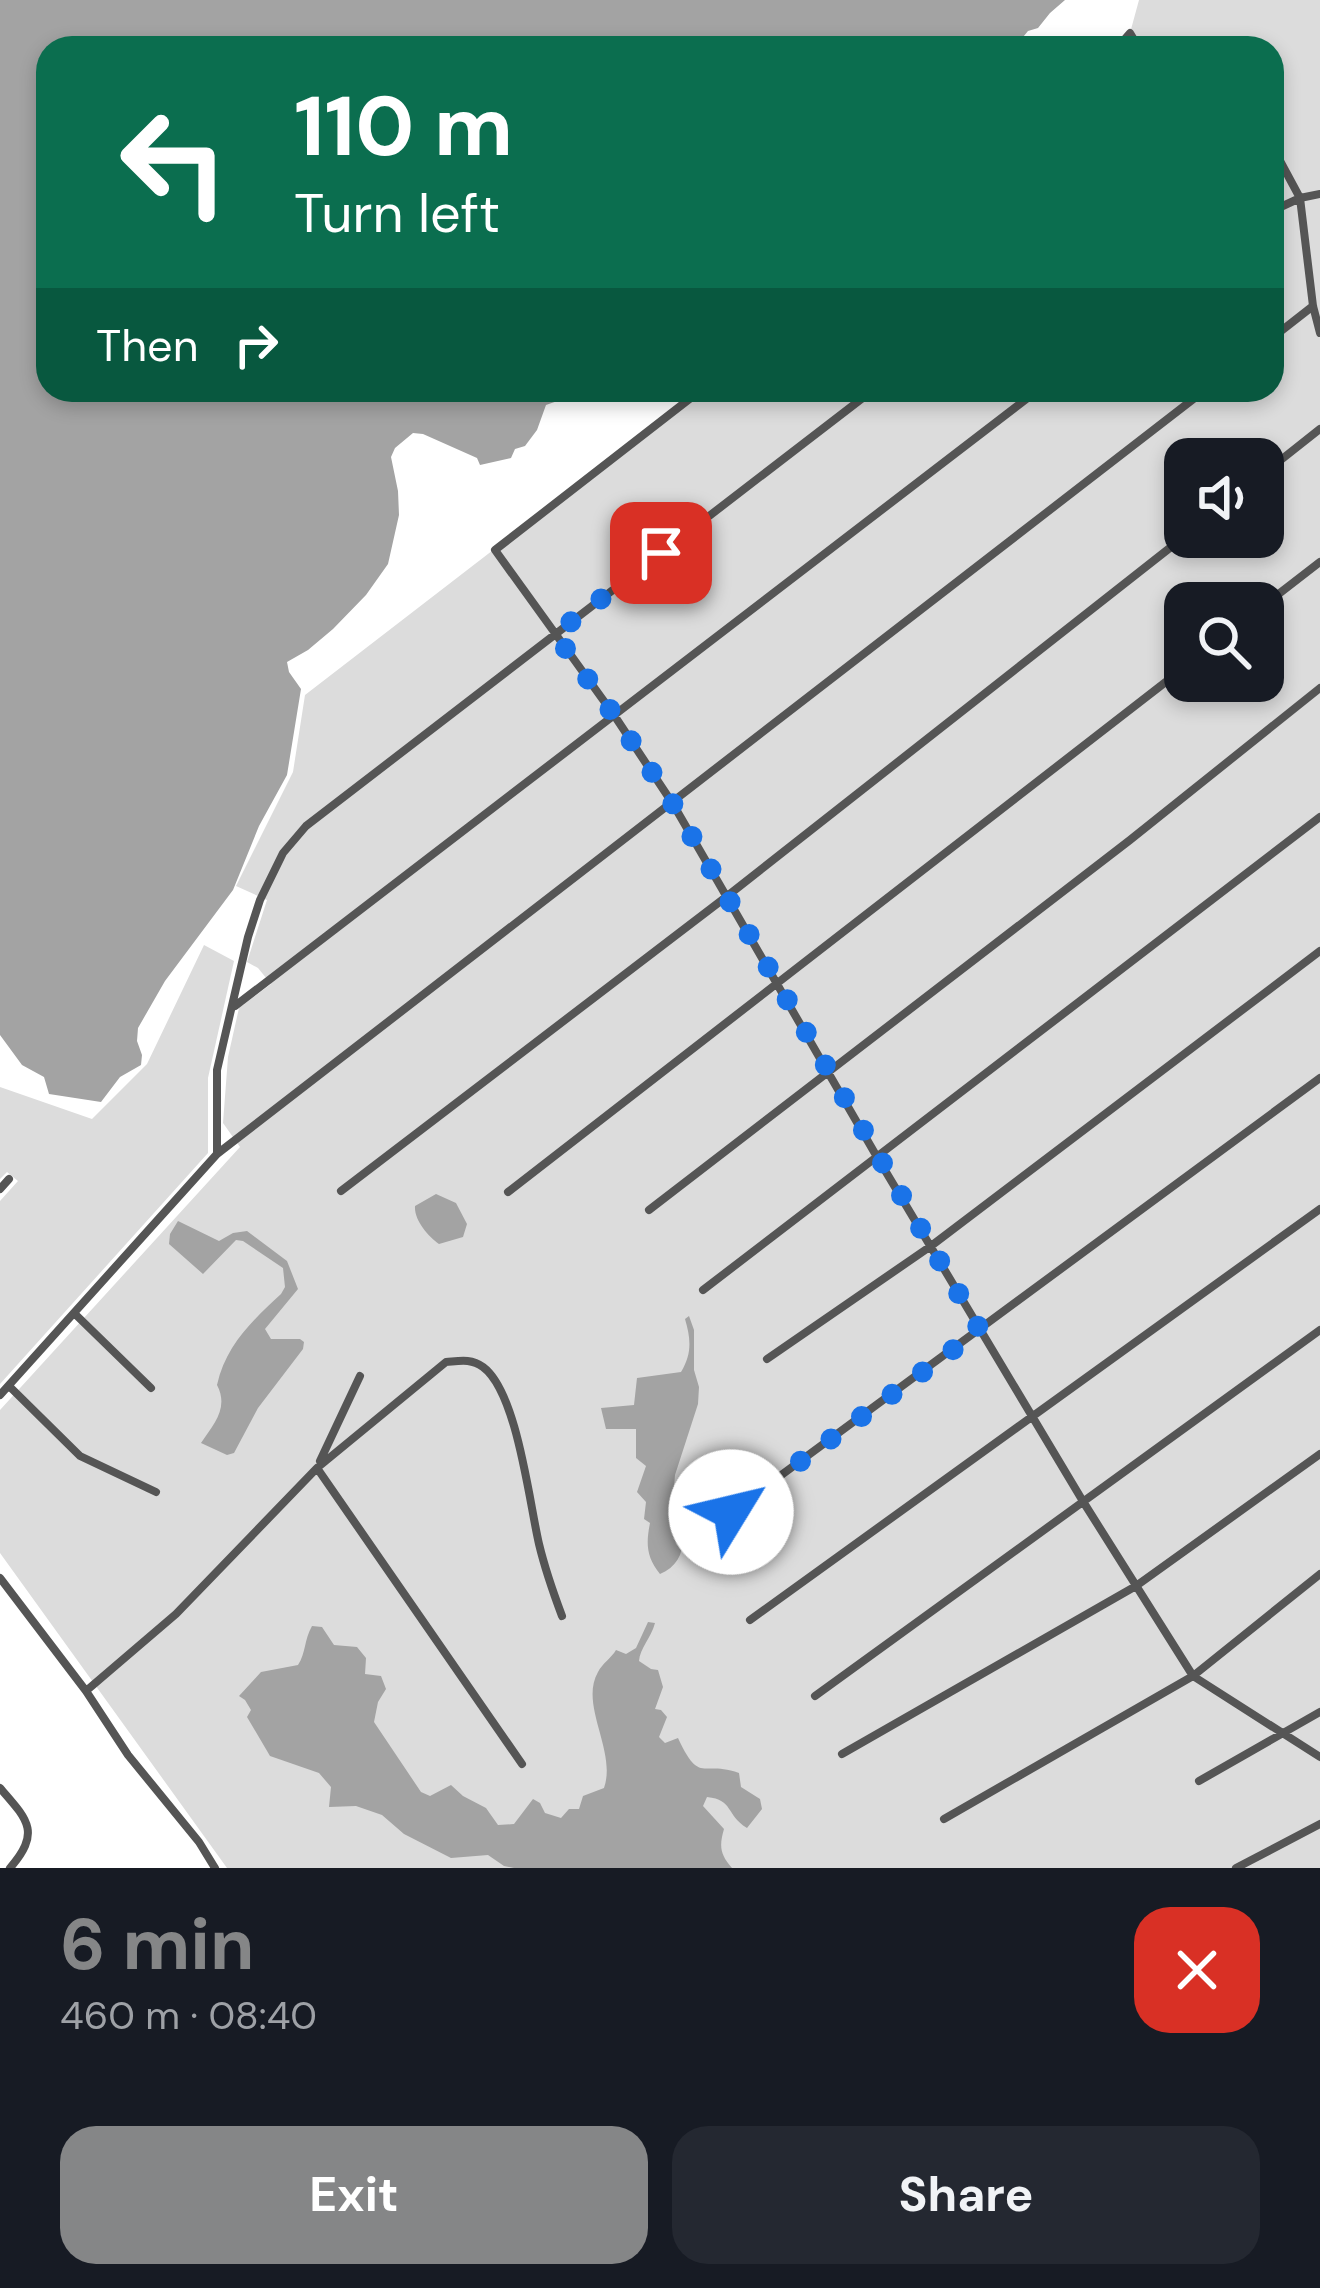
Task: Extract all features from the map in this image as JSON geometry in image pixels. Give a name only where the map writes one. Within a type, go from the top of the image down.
[{"type":"lane","points":[[1284,168],[1300,198],[1320,333]]},
{"type":"lane","points":[[1284,205],[1320,194]]},
{"type":"lane","points":[[1284,329],[1313,306]]},
{"type":"lane","points":[[686,402],[495,550],[673,804],[1031,1416],[1193,1676],[1320,1757]]},
{"type":"lane","points":[[217,1154],[217,1070],[248,938],[260,900],[284,853],[306,826],[857,402]]},
{"type":"lane","points":[[233,1006],[1022,402]]},
{"type":"lane","points":[[0,1395],[217,1154],[1190,402]]},
{"type":"lane","points":[[1284,457],[1320,429]]},
{"type":"lane","points":[[341,1191],[726,897],[1164,553]]},
{"type":"lane","points":[[1284,590],[1320,562]]},
{"type":"lane","points":[[508,1192],[1164,683]]},
{"type":"lane","points":[[650,1210],[1320,688]]},
{"type":"lane","points":[[703,1290],[1320,817]]},
{"type":"lane","points":[[766,1359],[931,1246],[1320,951]]},
{"type":"lane","points":[[731,1512],[1320,1078]]},
{"type":"lane","points":[[0,1189],[9,1179]]},
{"type":"lane","points":[[750,1620],[1320,1208]]},
{"type":"lane","points":[[74,1313],[151,1388]]},
{"type":"lane","points":[[815,1696],[1320,1330]]},
{"type":"lane","points":[[86,1691],[176,1614],[317,1468],[446,1363],[466,1360],[481,1365],[499,1385],[562,1616]]},
{"type":"lane","points":[[317,1468],[360,1376]]},
{"type":"lane","points":[[9,1386],[80,1456],[156,1492]]},
{"type":"lane","points":[[842,1754],[1136,1586],[1320,1454]]},
{"type":"lane","points":[[317,1468],[522,1764]]},
{"type":"lane","points":[[944,1820],[1193,1676],[1320,1574]]},
{"type":"lane","points":[[0,1578],[215,1868]]},
{"type":"lane","points":[[1199,1781],[1320,1712]]},
{"type":"lane","points":[[0,1788],[29,1831],[25,1851],[10,1868]]},
{"type":"lane","points":[[1235,1868],[1320,1824]]},
{"type":"shaded area","points":[[0,0],[1065,0],[1024,36],[36,36],[36,402],[554,402],[546,405],[537,430],[511,458],[480,465],[477,458],[413,433],[395,448],[391,457],[399,515],[388,564],[333,629],[287,662],[301,689],[287,775],[259,826],[233,890],[165,981],[138,1028],[141,1065],[120,1077],[101,1102],[49,1094],[44,1077],[22,1065],[0,1035]]},
{"type":"shaded area","points":[[1139,0],[1320,0],[1320,1868],[227,1868],[0,1553],[0,1410],[240,1147],[223,1123],[228,1057],[239,1008],[271,984],[247,962],[267,900],[236,886],[293,772],[305,695],[685,402],[1284,402],[1284,36],[1127,36]]},
{"type":"shaded area","points":[[204,945],[234,961],[208,1078],[208,1153],[0,1384],[0,1201],[18,1181],[7,1172],[0,1179],[0,1087],[92,1119],[147,1064]]},
{"type":"shaded area","points":[[436,1194],[456,1203],[467,1224],[463,1237],[439,1244],[422,1227],[415,1206]]},
{"type":"shaded area","points":[[178,1221],[219,1241],[247,1231],[287,1261],[298,1289],[265,1329],[271,1339],[300,1339],[303,1349],[258,1408],[234,1453],[227,1455],[201,1443],[221,1408],[217,1385],[221,1371],[241,1335],[281,1294],[283,1268],[236,1240],[203,1274],[169,1244]]},
{"type":"shaded area","points":[[689,1316],[698,1404],[674,1487],[694,1483],[699,1500],[682,1520],[681,1553],[660,1574],[648,1550],[646,1502],[637,1492],[646,1466],[636,1458],[636,1429],[606,1429],[601,1408],[634,1405],[637,1378],[681,1372],[689,1353],[685,1319]]},
{"type":"shaded area","points":[[648,1622],[655,1623],[639,1661],[658,1670],[663,1687],[655,1709],[667,1717],[659,1737],[665,1743],[678,1738],[697,1766],[739,1773],[741,1787],[760,1799],[762,1809],[747,1828],[722,1801],[707,1797],[703,1806],[724,1829],[722,1850],[732,1868],[514,1868],[488,1855],[451,1858],[404,1834],[382,1815],[356,1806],[329,1807],[331,1787],[319,1773],[270,1756],[247,1717],[251,1710],[239,1696],[261,1672],[298,1665],[312,1626],[322,1627],[334,1645],[357,1647],[366,1658],[365,1674],[381,1676],[386,1689],[374,1722],[421,1792],[430,1796],[451,1785],[486,1808],[498,1825],[514,1824],[533,1799],[545,1813],[561,1818],[569,1809],[579,1809],[583,1796],[604,1788],[606,1759],[593,1685],[616,1650],[626,1654],[636,1648]]},
{"type":"route","points":[[661,553],[555,634],[673,804],[980,1330],[731,1512]]}]
